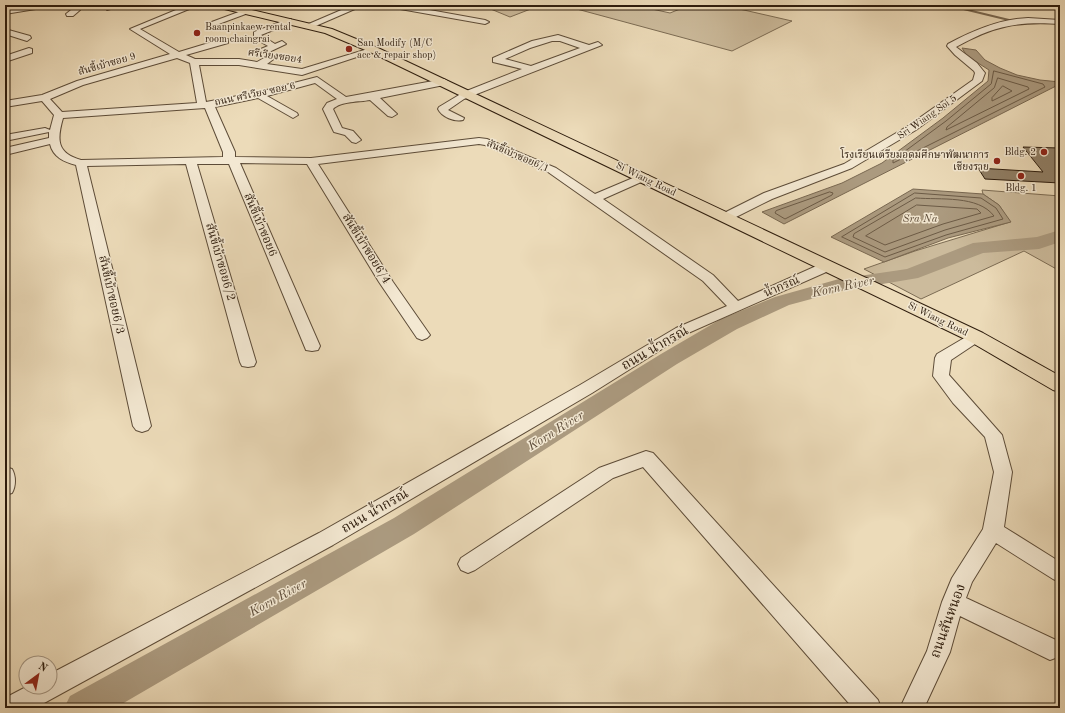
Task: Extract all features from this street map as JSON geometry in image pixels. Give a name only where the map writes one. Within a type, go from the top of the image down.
[{"type":"main road","name":"Si Wiang Road","points":[[219,5],[288,21],[343,36],[374,50],[644,177],[976,337],[1060,385]]},
{"type":"street","points":[[5,12],[43,5]]},
{"type":"street","points":[[70,5],[76,10],[70,14]]},
{"type":"street","points":[[194,62],[178,55],[134,29],[195,5]]},
{"type":"street","points":[[308,26],[360,5]]},
{"type":"street","points":[[389,5],[485,22]]},
{"type":"street","points":[[213,23],[247,12]]},
{"type":"street","points":[[275,47],[257,36],[257,34],[288,21]]},
{"type":"street","name":"Sri Wiang Soi 5","points":[[726,217],[768,196],[848,166],[912,128],[977,81],[980,73],[977,67],[962,58],[951,46],[979,33],[1017,21],[1060,22]]},
{"type":"street","points":[[5,31],[27,38]]},
{"type":"street","points":[[530,68],[496,60],[525,47],[554,38],[560,38],[588,48]]},
{"type":"street","name":"สันขี้เบ้าซอย 9","points":[[5,104],[44,98],[80,83],[226,41]]},
{"type":"street","points":[[259,65],[271,58],[259,53],[284,42]]},
{"type":"street","points":[[459,118],[445,113],[443,110],[450,103],[468,94],[530,68],[598,45]]},
{"type":"street","points":[[5,50],[25,53],[5,59]]},
{"type":"street","name":"ศรีเวียงซอย4","points":[[194,62],[239,62],[302,72],[374,50]]},
{"type":"street","name":"สันขี้เบ้าซอย6","points":[[194,62],[206,105],[232,160],[312,346]]},
{"type":"street","points":[[302,72],[317,80],[344,100]]},
{"type":"street","name":"ถนน ศรีเวียง ซอย 6","points":[[59,115],[206,105],[259,95],[317,80]]},
{"type":"street","points":[[356,140],[349,133],[338,130],[328,109],[331,105],[344,100],[373,97],[444,82]]},
{"type":"street","points":[[259,95],[293,115]]},
{"type":"street","points":[[373,97],[392,114]]},
{"type":"street","points":[[44,98],[59,115],[54,134],[56,147],[62,156],[69,161],[81,164]]},
{"type":"street","points":[[5,138],[54,134]]},
{"type":"street","points":[[5,152],[54,134]]},
{"type":"street","name":"สันขี้เบ้าซอย6/1","points":[[81,164],[232,160],[311,161],[479,140],[552,170],[595,198],[708,278],[736,307]]},
{"type":"street","name":"สันขี้เบ้าซอย6/4","points":[[311,161],[386,282],[422,335]]},
{"type":"street","name":"สันขี้เบ้าซอย6/2","points":[[191,162],[248,362]]},
{"type":"street","name":"สันขี้เบ้าซอย6/3","points":[[81,164],[142,426]]},
{"type":"street","points":[[595,198],[644,177]]},
{"type":"street","name":"น้ำกรณ์","points":[[736,307],[828,266]]},
{"type":"street","name":"ถนน น้ำกรณ์","points":[[11,708],[326,539],[579,393],[681,330],[736,307]]},
{"type":"street","name":"ถนนสันหนอง","points":[[912,708],[938,652],[953,602],[963,578],[993,531],[1003,472],[993,435],[959,399],[941,376],[943,358],[976,337]]},
{"type":"street","points":[[468,564],[606,473],[646,458],[869,708]]},
{"type":"street","points":[[5,474],[5,488]]},
{"type":"street","points":[[993,531],[1060,573]]},
{"type":"street","points":[[953,602],[1050,648]]},
{"type":"shaded area","points":[[481,5],[541,5],[510,17]]},
{"type":"shaded area","points":[[562,5],[634,5],[670,13],[690,5],[722,5],[792,21],[732,51]]},
{"type":"shaded area","points":[[982,190],[1060,196],[1060,271],[1024,251],[921,299],[864,269],[915,251],[1010,222],[999,205],[983,194]]},
{"type":"water","points":[[962,48],[976,50],[985,60],[1017,75],[1040,80],[1060,82],[1060,84],[784,224],[762,212],[842,183],[882,163],[943,118],[988,81],[989,70],[967,56]]},
{"type":"water","name":"Sra Na","points":[[913,189],[983,194],[999,205],[1011,222],[948,238],[884,262],[831,237]]},
{"type":"building","points":[[1023,147],[1060,148],[1060,183],[985,179],[978,168],[1043,172]]},
{"type":"waterway","points":[[504,9],[529,5]]},
{"type":"waterway","points":[[947,5],[1009,20]]},
{"type":"waterway","name":"Korn River","points":[[82,708],[404,526],[669,359],[729,324],[782,301],[839,285],[911,274],[980,247],[1039,243],[1060,236]]},
{"type":"place","name":"Baanpinkaew rental room chaingrai","points":[[197,33]]},
{"type":"place","name":"San Modify (M/C acc & repair shop)","points":[[349,49]]},
{"type":"place","name":"Bldg. 2","points":[[1044,152]]},
{"type":"place","name":"โรงเรียนเตรียมอุดมศึกษาพัฒนาการ เชียงราย","points":[[997,161]]},
{"type":"place","name":"Bldg. 1","points":[[1021,176]]}]
